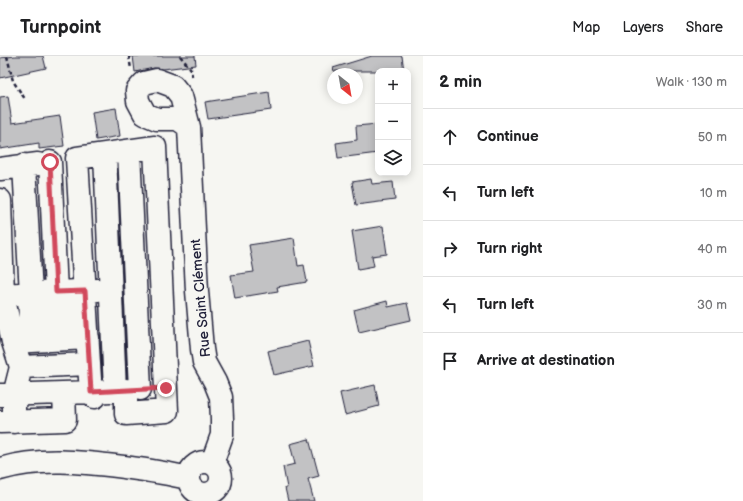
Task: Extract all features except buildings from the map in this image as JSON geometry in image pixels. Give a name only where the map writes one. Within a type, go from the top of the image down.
[{"type":"street","name":"Rue Saint Clément","points":[[189,127],[197,291],[202,349],[204,362],[221,397],[222,435],[212,463]]},
{"type":"street","points":[[0,169],[155,147],[166,388],[110,392],[7,395]]},
{"type":"street","points":[[110,392],[136,288],[129,151]]},
{"type":"street","points":[[105,154],[110,289],[110,392]]},
{"type":"street","points":[[76,158],[89,364],[110,392]]},
{"type":"street","points":[[50,162],[45,293],[39,340],[21,367],[7,395],[7,422],[65,420],[64,393]]},
{"type":"street","points":[[24,165],[45,293],[39,340]]},
{"type":"street","points":[[0,200],[2,295],[39,340]]},
{"type":"street","points":[[2,295],[161,287]]},
{"type":"street","points":[[39,340],[88,338]]},
{"type":"street","points":[[21,367],[89,364]]},
{"type":"street","points":[[0,469],[18,464],[50,461],[103,464],[188,478]]},
{"type":"street","points":[[205,461],[212,463],[219,470],[221,478],[216,497],[196,492],[190,486],[188,478],[190,469],[197,463],[205,461]]},
{"type":"path","points":[[7,56],[13,80],[25,99]]},
{"type":"path","points":[[180,56],[191,69],[192,76]]},
{"type":"route","points":[[50,162],[56,292],[85,291],[91,392],[166,388]]}]
